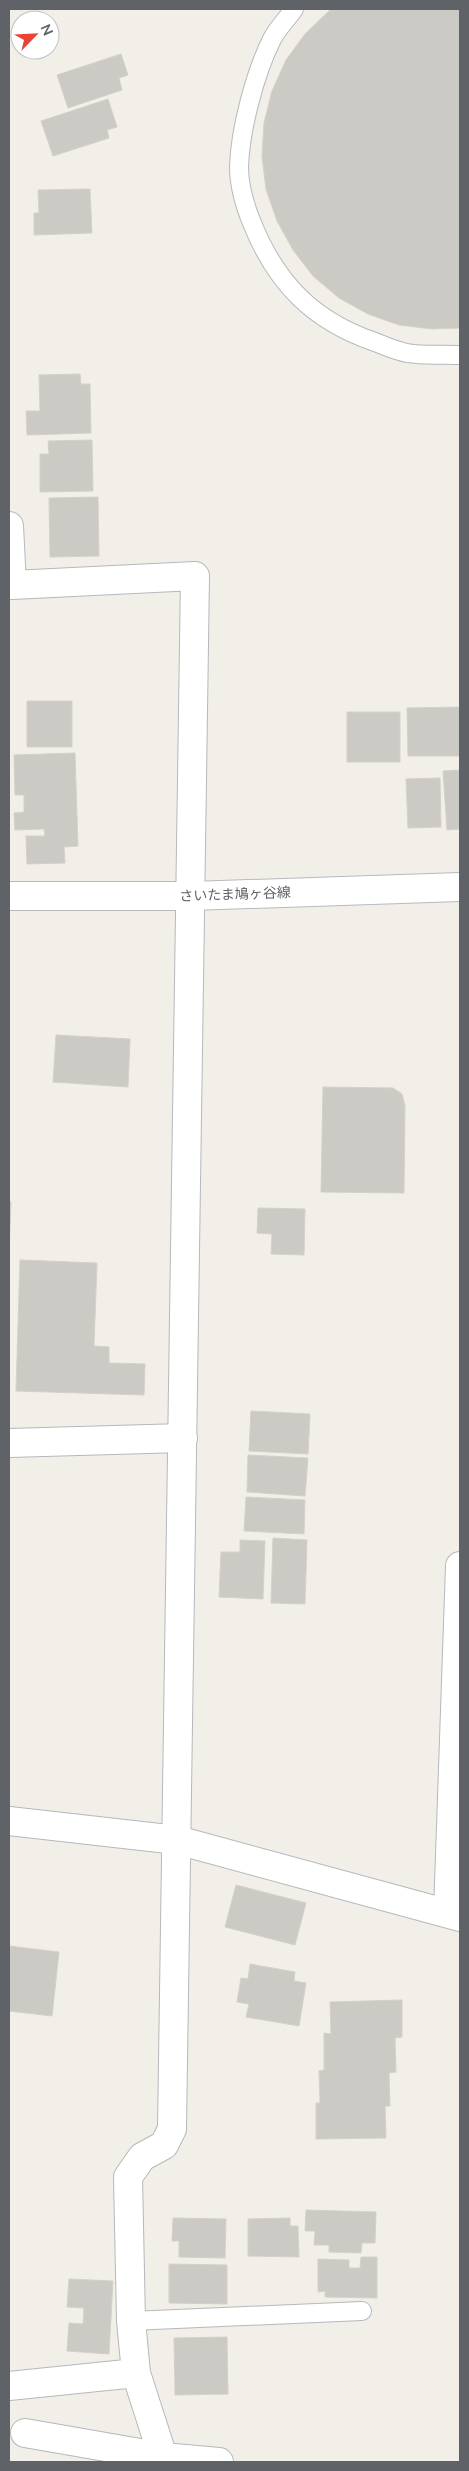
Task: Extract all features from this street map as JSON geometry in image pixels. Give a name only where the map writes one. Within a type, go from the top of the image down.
[{"type":"street","points":[[9,526],[10,585],[195,576],[172,2129],[164,2145],[142,2157],[128,2177],[131,2321],[136,2373],[163,2460]]},
{"type":"street","name":"さいたま鳩ヶ谷線","points":[[9,896],[191,896],[460,887]]},
{"type":"street","points":[[9,1443],[183,1438]]},
{"type":"street","points":[[9,1821],[177,1840],[454,1915],[460,1566]]},
{"type":"street","points":[[9,2386],[136,2373]]},
{"type":"street","points":[[25,2433],[163,2460],[219,2462]]},
{"type":"lane","points":[[294,9],[272,38],[258,75],[247,114],[239,168],[245,206],[262,249],[281,278],[306,306],[333,324],[364,338],[407,353],[460,355]]},
{"type":"lane","points":[[131,2321],[362,2311]]},
{"type":"building","points":[[331,9],[460,9],[460,328],[432,329],[399,325],[368,314],[339,298],[313,276],[293,250],[277,221],[266,189],[262,156],[264,123],[272,91],[286,60],[305,34]]},
{"type":"building","points":[[121,54],[128,75],[119,78],[122,90],[68,108],[57,75]]},
{"type":"building","points":[[108,99],[117,127],[107,130],[109,138],[53,156],[41,121]]},
{"type":"building","points":[[90,189],[92,233],[34,235],[34,213],[39,213],[38,190]]},
{"type":"building","points":[[80,374],[81,384],[90,384],[91,433],[27,435],[26,411],[40,411],[39,375]]},
{"type":"building","points":[[92,440],[93,491],[40,492],[40,454],[49,454],[48,441]]},
{"type":"building","points":[[98,497],[99,556],[50,557],[49,498]]},
{"type":"building","points":[[27,701],[72,701],[72,747],[27,747]]},
{"type":"building","points":[[460,707],[460,756],[408,756],[407,708]]},
{"type":"building","points":[[347,712],[400,712],[400,762],[347,762]]},
{"type":"building","points":[[75,753],[78,846],[64,847],[65,863],[27,864],[26,836],[45,836],[44,829],[15,830],[14,813],[24,812],[24,795],[15,795],[14,755]]},
{"type":"building","points":[[460,770],[460,829],[447,830],[443,771]]},
{"type":"building","points":[[440,778],[441,827],[408,828],[406,779]]},
{"type":"building","points":[[56,1035],[130,1039],[128,1087],[53,1082]]},
{"type":"building","points":[[323,1087],[393,1088],[402,1094],[405,1106],[404,1193],[321,1192]]},
{"type":"building","points":[[9,1202],[11,1202],[9,1253]]},
{"type":"building","points":[[258,1208],[305,1209],[304,1255],[271,1254],[272,1234],[257,1233]]},
{"type":"building","points":[[20,1260],[97,1263],[94,1346],[109,1347],[109,1363],[145,1364],[144,1395],[16,1391]]},
{"type":"building","points":[[251,1411],[310,1414],[308,1454],[249,1451]]},
{"type":"building","points":[[248,1455],[308,1458],[305,1496],[247,1492]]},
{"type":"building","points":[[246,1497],[305,1500],[304,1534],[244,1531]]},
{"type":"building","points":[[273,1538],[307,1540],[305,1604],[271,1603]]},
{"type":"building","points":[[240,1540],[265,1541],[263,1599],[219,1597],[221,1552],[240,1552]]},
{"type":"building","points":[[236,1885],[306,1903],[295,1945],[225,1927]]},
{"type":"building","points":[[9,1946],[59,1952],[52,2016],[9,2011]]},
{"type":"building","points":[[250,1964],[295,1972],[294,1981],[306,1983],[299,2026],[246,2017],[249,2004],[237,2002],[241,1978],[248,1979]]},
{"type":"building","points":[[402,2000],[402,2037],[395,2038],[396,2072],[389,2073],[390,2106],[385,2106],[386,2138],[316,2139],[316,2103],[320,2103],[319,2071],[324,2070],[324,2033],[331,2034],[330,2002]]},
{"type":"building","points":[[306,2210],[376,2212],[375,2243],[362,2243],[361,2253],[329,2252],[329,2245],[314,2245],[315,2231],[305,2231]]},
{"type":"building","points":[[173,2218],[226,2219],[225,2258],[179,2257],[179,2241],[172,2241]]},
{"type":"building","points":[[290,2218],[290,2226],[298,2226],[299,2257],[248,2256],[248,2219]]},
{"type":"building","points":[[361,2257],[377,2257],[377,2298],[325,2297],[325,2291],[318,2292],[318,2259],[349,2260],[349,2268],[360,2268]]},
{"type":"building","points":[[169,2264],[227,2265],[227,2304],[169,2303]]},
{"type":"building","points":[[69,2279],[113,2281],[109,2354],[67,2351],[69,2323],[83,2324],[84,2308],[67,2307]]},
{"type":"building","points":[[227,2337],[228,2394],[175,2395],[174,2338]]}]
